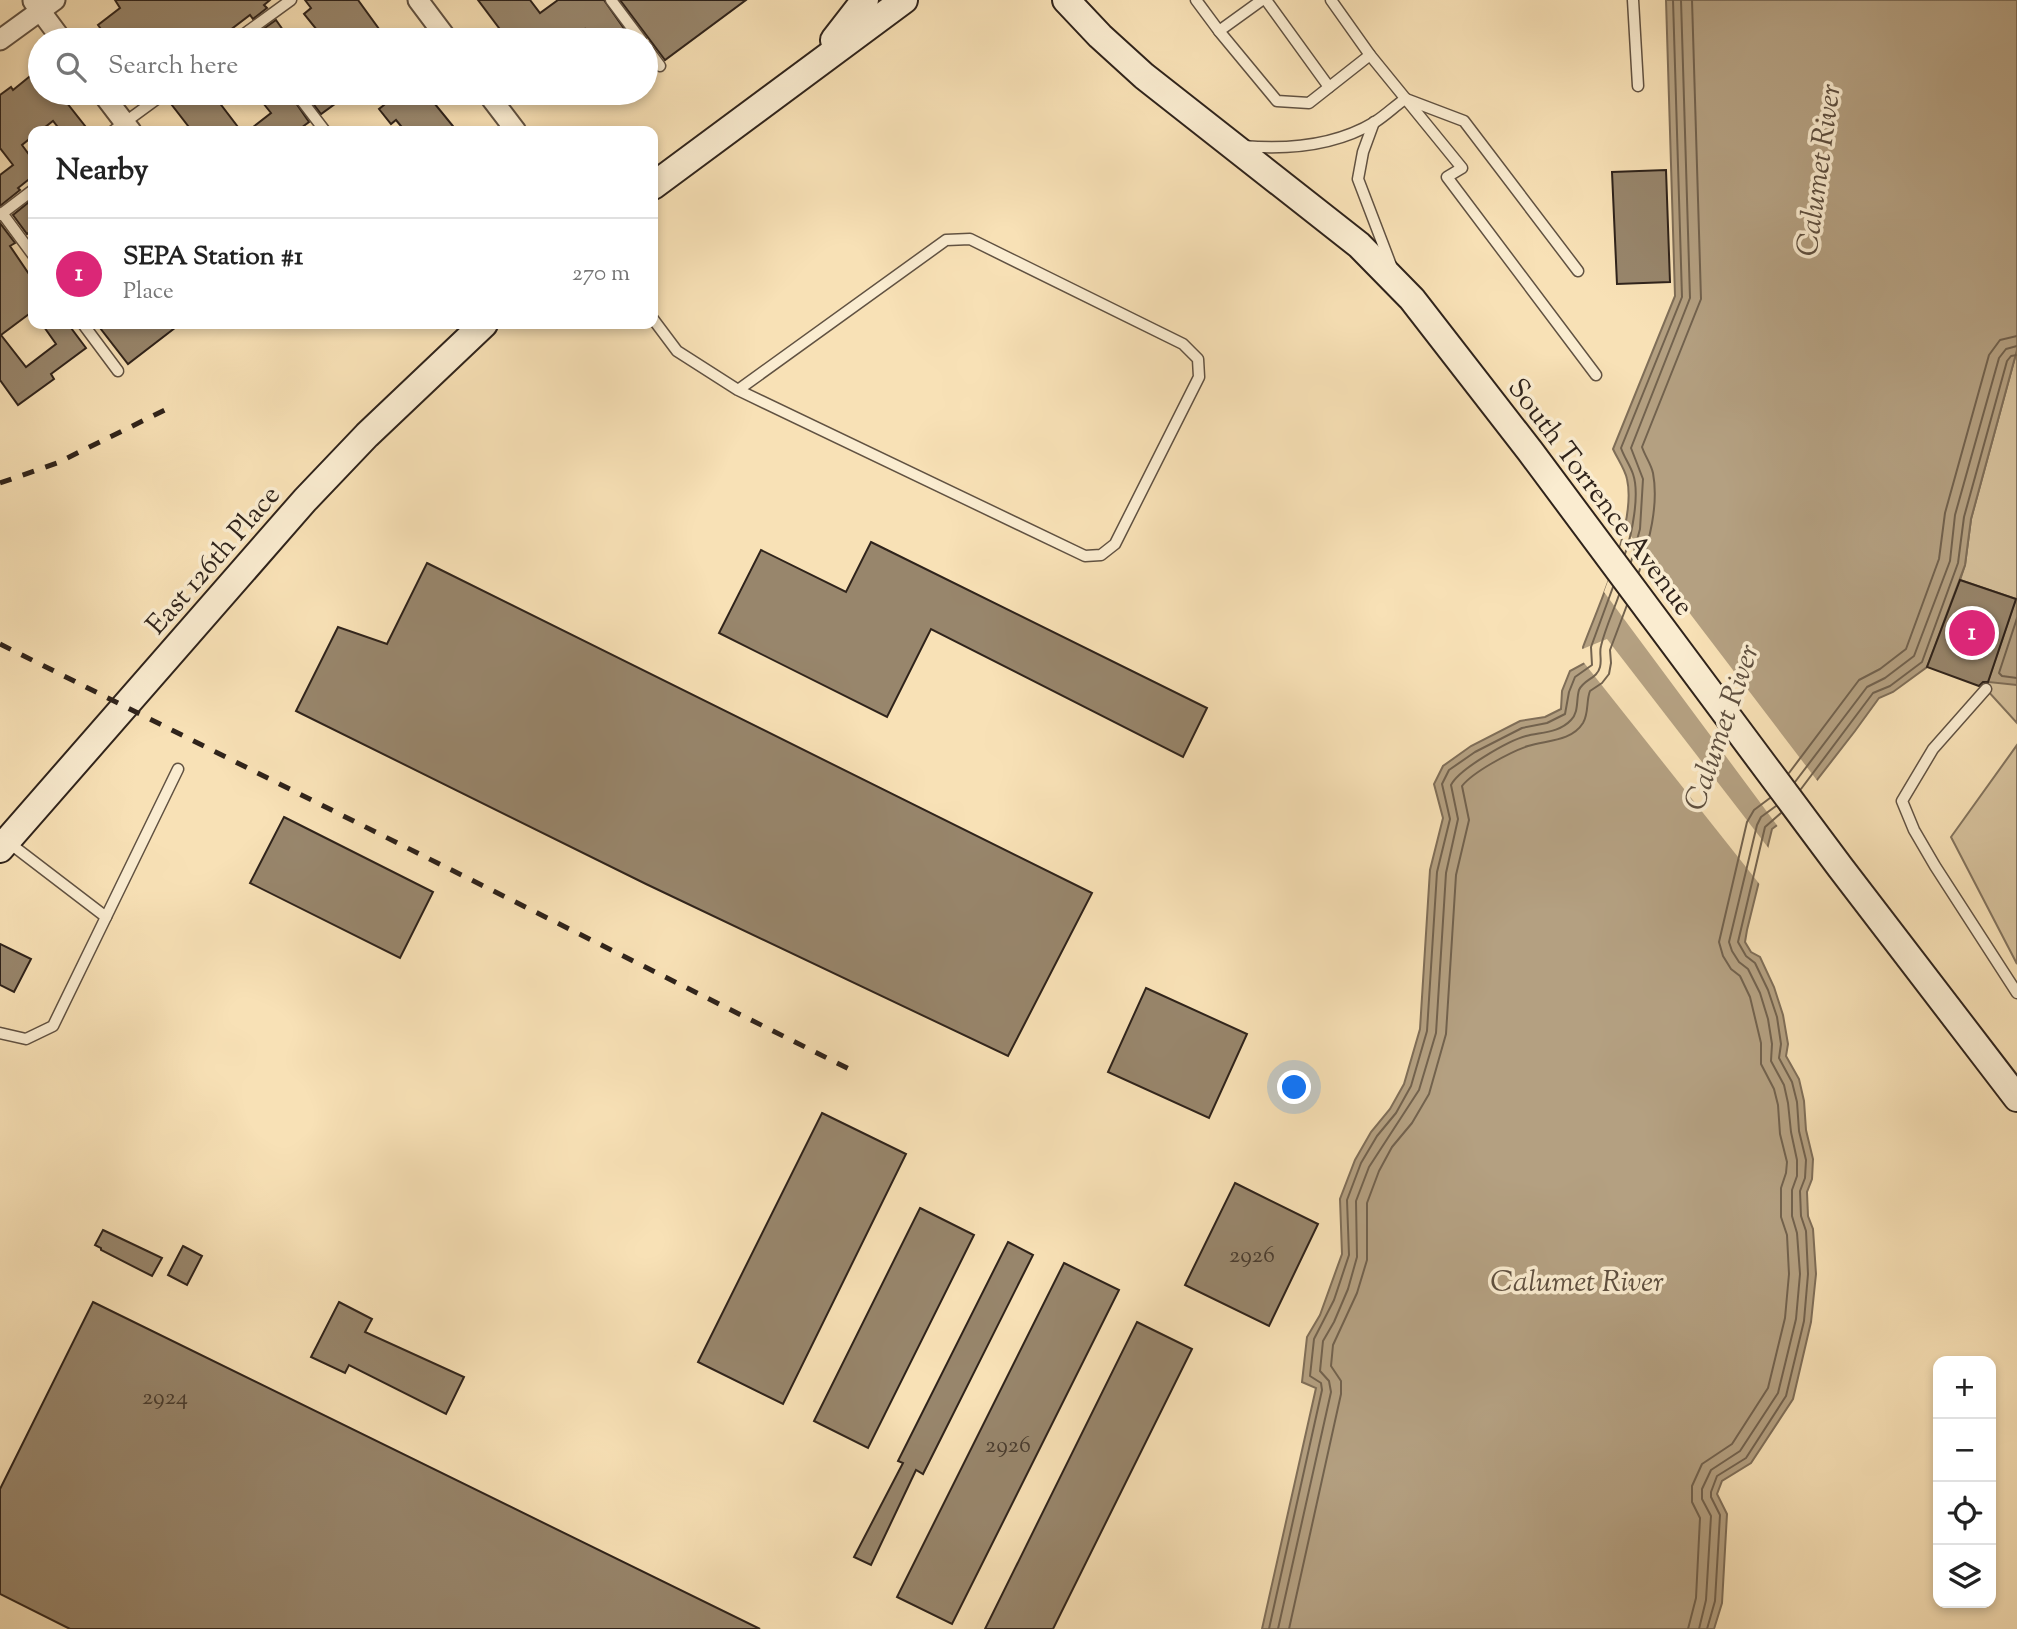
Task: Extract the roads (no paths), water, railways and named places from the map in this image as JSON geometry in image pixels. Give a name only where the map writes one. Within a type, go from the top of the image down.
[{"type":"main road","points":[[815,65],[865,0]]},
{"type":"main road","points":[[658,182],[904,0]]},
{"type":"main road","name":"South Torrence Avenue","points":[[1066,0],[1144,76],[1313,207],[1359,245],[1397,282],[1462,362],[1840,867],[2017,1098]]},
{"type":"main road","name":"East 126th Place","points":[[4,845],[305,500],[375,426],[479,329]]},
{"type":"street","points":[[418,0],[439,28]]},
{"type":"street","points":[[0,40],[43,4],[56,28]]},
{"type":"street","points":[[109,105],[121,126]]},
{"type":"street","points":[[496,105],[512,126]]},
{"type":"lane","points":[[253,28],[291,0]]},
{"type":"lane","points":[[611,0],[632,28]]},
{"type":"lane","points":[[1196,0],[1277,101],[1309,103],[1370,55]]},
{"type":"lane","points":[[1219,31],[1264,0],[1329,87]]},
{"type":"lane","points":[[1331,0],[1370,55],[1462,168],[1447,177],[1596,375]]},
{"type":"lane","points":[[1633,0],[1638,86]]},
{"type":"lane","points":[[1231,145],[1260,148],[1323,144],[1374,122],[1405,99]]},
{"type":"lane","points":[[1405,99],[1464,121],[1578,271]]},
{"type":"lane","points":[[126,126],[151,105]]},
{"type":"lane","points":[[305,105],[321,126]]},
{"type":"lane","points":[[1374,122],[1363,152],[1358,178],[1397,282]]},
{"type":"lane","points":[[28,194],[1,214],[28,249]]},
{"type":"lane","points":[[658,326],[677,351],[738,390],[1085,556],[1101,555],[1115,544],[1199,377],[1198,359],[1183,344],[970,239],[946,240],[738,390]]},
{"type":"lane","points":[[87,329],[118,371]]},
{"type":"lane","points":[[1986,689],[1933,749],[1902,800],[1914,830],[1935,866],[2017,993]]},
{"type":"lane","points":[[0,1033],[26,1039],[53,1026],[178,769]]},
{"type":"lane","points":[[4,845],[106,916]]},
{"type":"water","name":"Calumet River","points":[[1666,0],[2017,0],[2017,350],[1971,519],[1965,565],[1927,667],[1893,692],[1879,698],[1789,816],[1772,829],[1745,942],[1751,952],[1760,957],[1783,1015],[1788,1044],[1786,1056],[1799,1079],[1813,1159],[1812,1179],[1807,1192],[1816,1274],[1811,1322],[1793,1399],[1751,1463],[1722,1481],[1717,1494],[1727,1514],[1722,1603],[1714,1629],[1262,1629],[1316,1388],[1302,1382],[1307,1337],[1320,1315],[1342,1254],[1340,1199],[1355,1160],[1404,1084],[1420,1029],[1430,870],[1443,818],[1434,784],[1443,766],[1471,746],[1520,721],[1545,717],[1561,709],[1562,691],[1570,671],[1585,663],[1583,647],[1622,540],[1629,497],[1623,467],[1613,449],[1675,296]]},
{"type":"water","points":[[2016,599],[2017,685],[1988,682]]},
{"type":"railway","points":[[0,483],[57,463],[169,408]]},
{"type":"railway","points":[[0,644],[853,1071]]},
{"type":"place","name":"SEPA Station #1","points":[[1972,633]]}]
